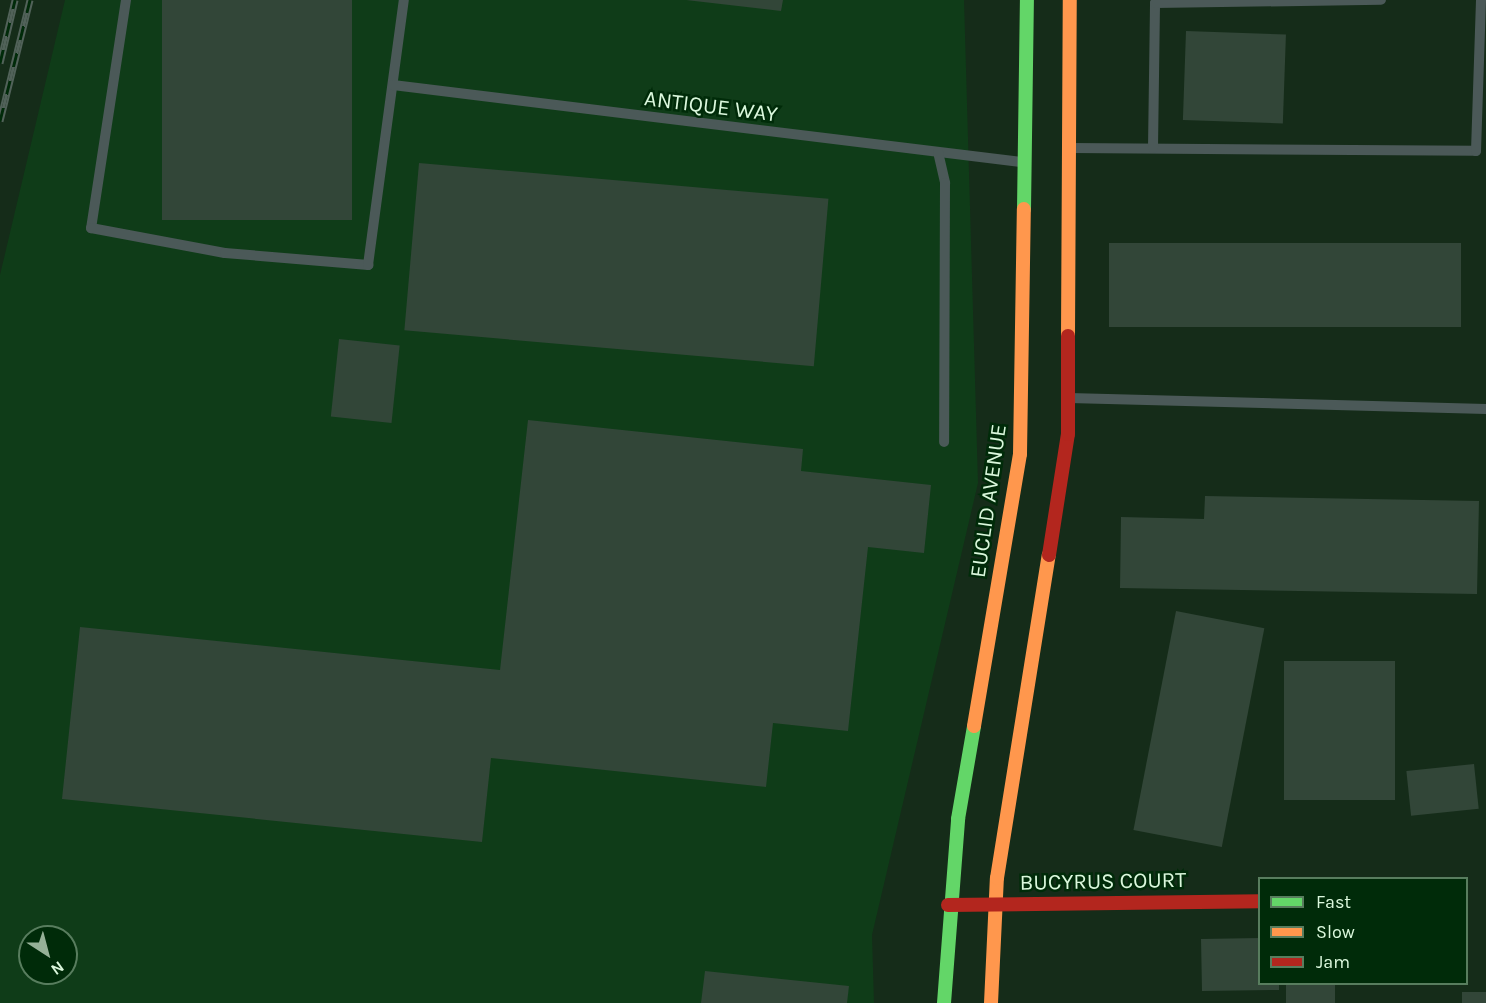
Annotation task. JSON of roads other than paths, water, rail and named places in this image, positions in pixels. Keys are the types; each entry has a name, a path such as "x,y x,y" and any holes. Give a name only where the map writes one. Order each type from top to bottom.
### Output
{"main road":[{"name":"EUCLID AVENUE","path":"944,1003 948,905 1020,454 1027,0"},
{"path":"991,1003 995,904 1060,503 1069,398 1070,0"},
{"name":"BUCYRUS COURT","path":"948,905 1258,901"}],"lane":[{"path":"126,0 91,228 225,253 368,265 404,0"},
{"path":"1153,148 1155,3 1381,0"},
{"path":"1071,148 1476,151 1481,0"},
{"name":"ANTIQUE WAY","path":"393,85 1024,163"},
{"path":"938,152 945,183 944,442"},
{"path":"1069,398 1486,409"}],"railway":[{"path":"0,63 15,0"},
{"path":"0,121 30,0"}]}
